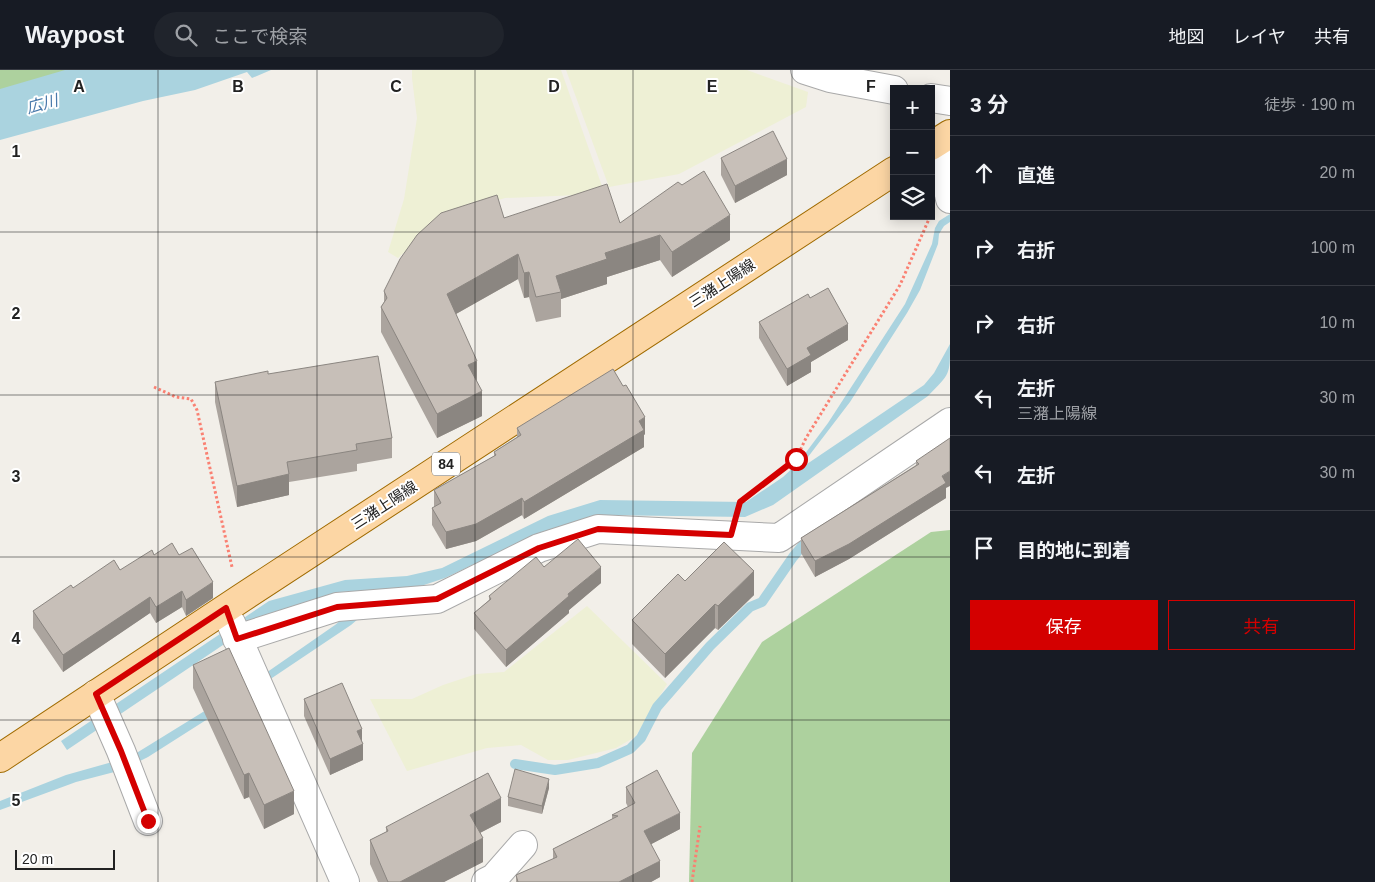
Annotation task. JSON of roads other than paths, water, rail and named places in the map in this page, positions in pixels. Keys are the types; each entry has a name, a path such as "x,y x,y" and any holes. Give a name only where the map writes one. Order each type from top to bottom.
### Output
{"main road":[{"name":"三潴上陽線","path":"0,758 104,710 233,616 890,174"}],"street":[{"path":"805,70 830,78 890,89"},
{"path":"935,99 950,102"},
{"path":"939,141 950,199"},
{"path":"345,882 256,682 233,616 437,599 539,548 598,529 779,538 950,422"},
{"path":"104,710 148,821"},
{"path":"486,882 494,878 523,845"}],"water":[{"name":"広川","path":"65,70 271,70 252,78 247,72 195,90 143,101 0,140 0,89"},
{"path":"950,214 950,222 944,226 939,234 938,244 920,290 907,313 850,402 808,457 807,464 924,385 934,373 950,344 950,362 945,378 928,396 773,505 745,517 601,515 539,533 445,578 415,588 392,590 351,625 148,757 122,770 76,782 0,810 0,801 66,775 130,757 263,675 335,625 378,590 340,592 263,618 67,750 61,741 269,601 345,580 407,576 442,568 548,516 600,500 746,502 783,477 798,463 828,423 905,304 932,244 935,228 939,221"}],"waterway":[{"path":"515,764 555,770 598,763 630,749 641,738 657,707 710,646 750,607 762,602 793,557 809,538"}]}
